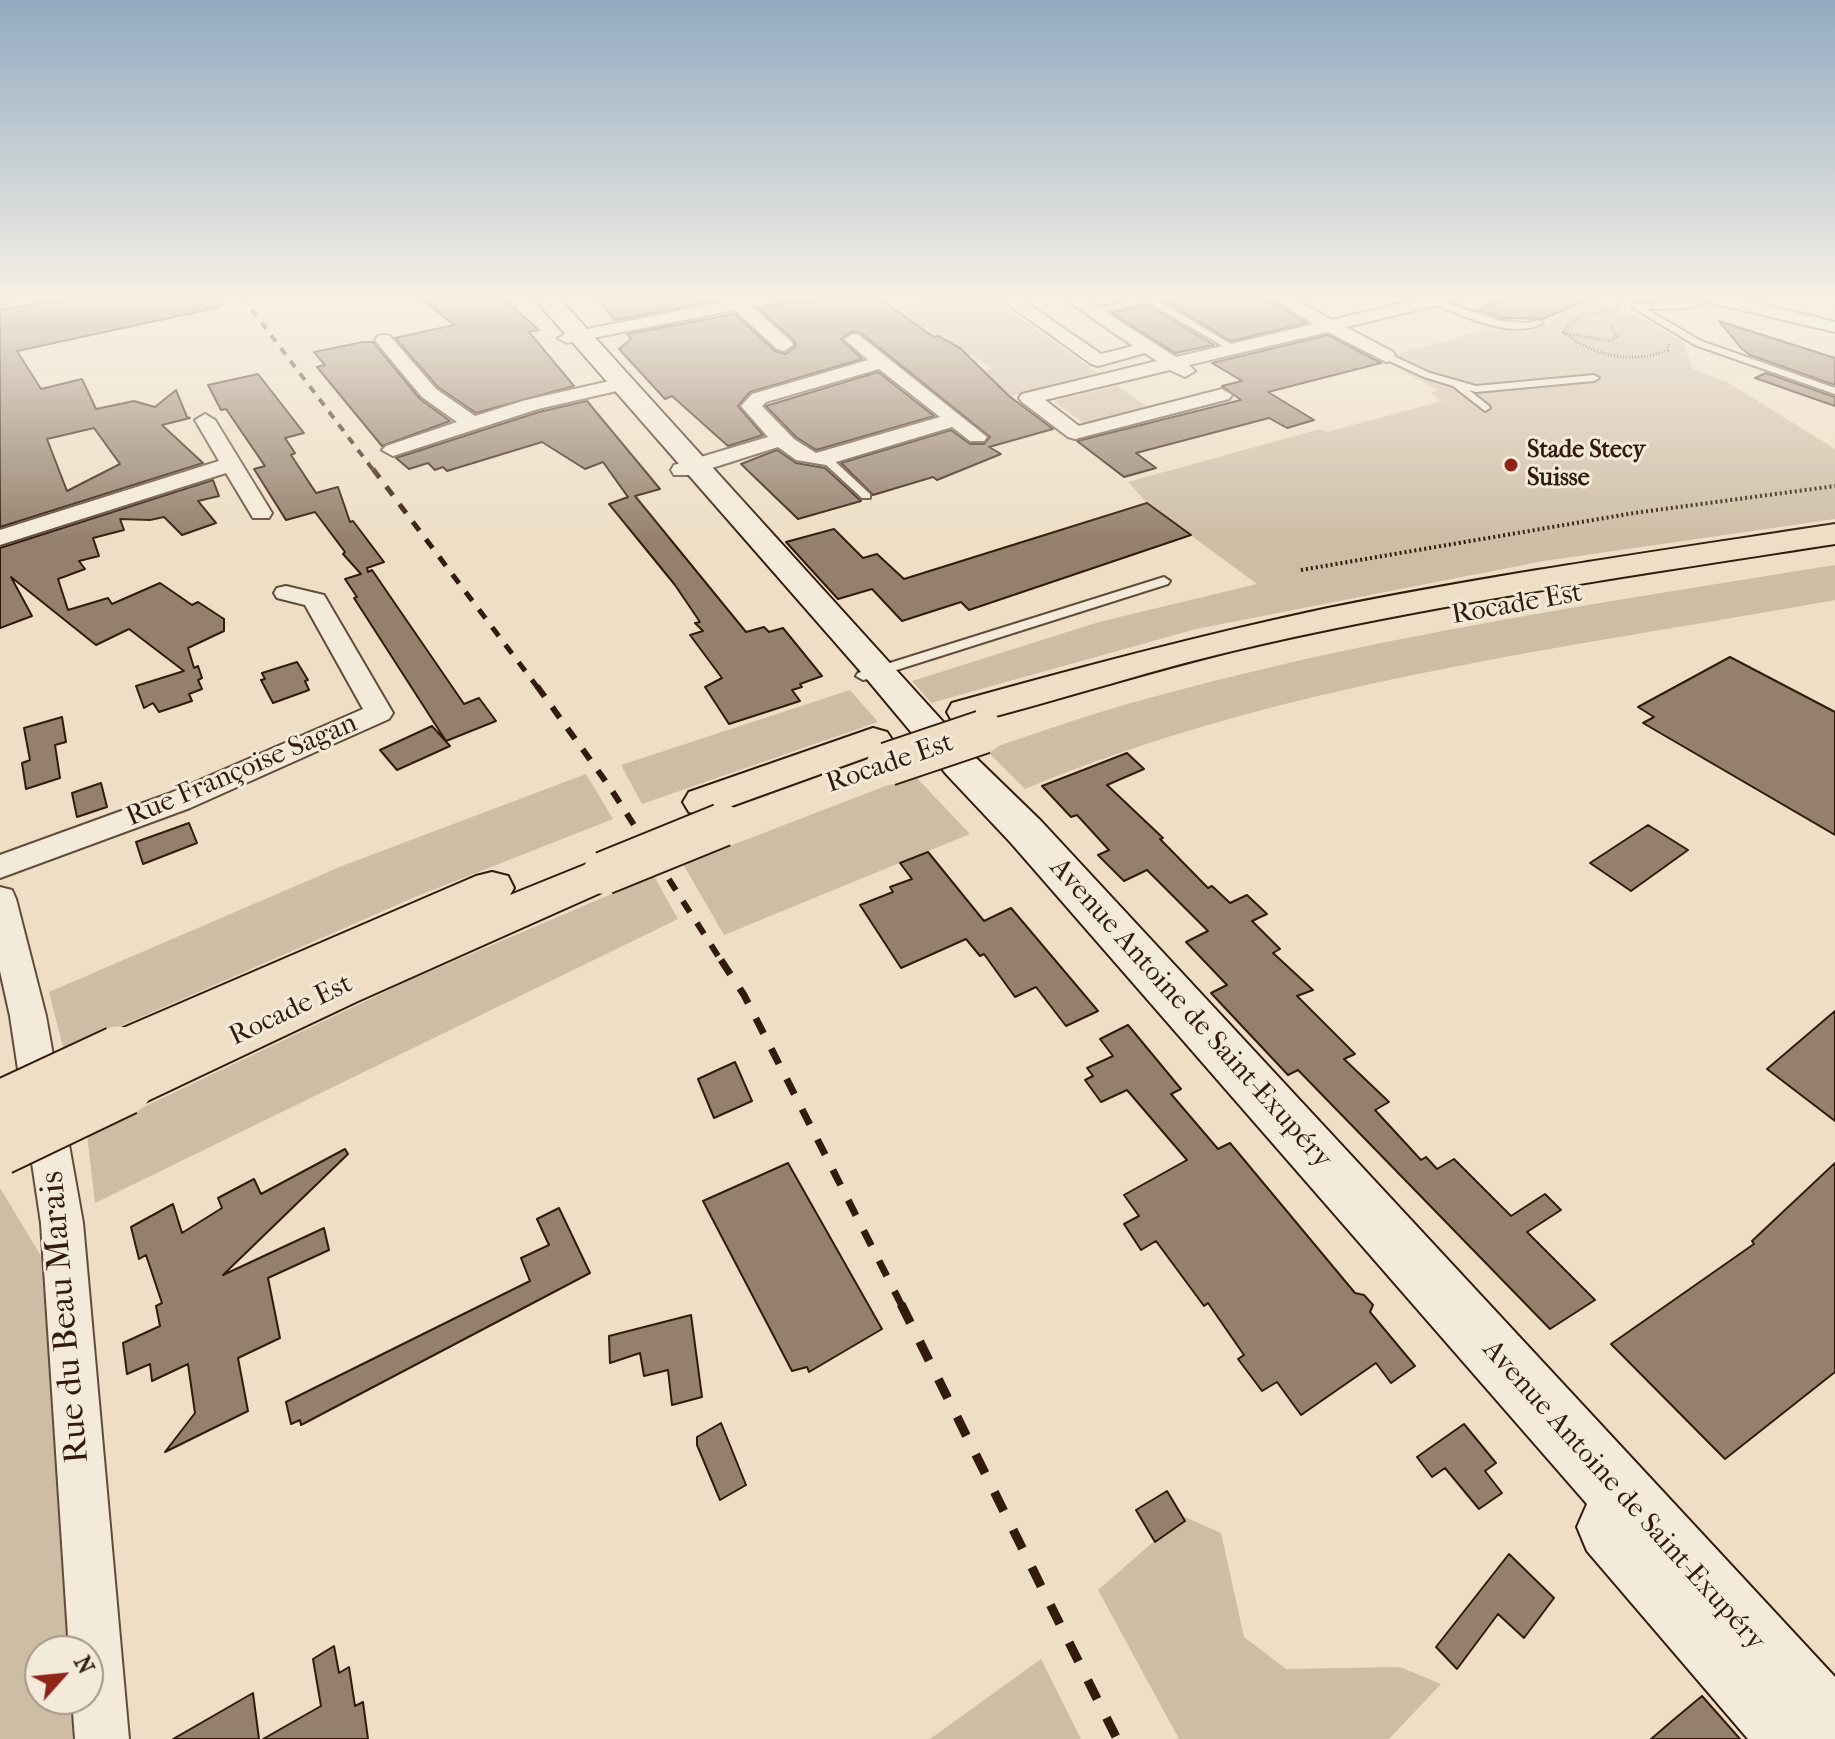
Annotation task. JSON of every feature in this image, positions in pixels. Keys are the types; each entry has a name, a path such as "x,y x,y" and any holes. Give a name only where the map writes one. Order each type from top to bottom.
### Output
{"highway":[{"name":"Rocade Est","path":"0,1108 122,1070 404,960 597,860 713,813 1135,664 1309,623 1507,585 1835,534"},
{"name":"Rocade Est","path":"975,722 1152,684 1314,644 1514,605 1835,553"},
{"name":"Rocade Est","path":"0,1148 122,1070"}],"main road":[{"name":"Avenue Antoine de Saint-Exupéry","path":"609,378 871,673 1797,1739"},
{"name":"Avenue Antoine de Saint-Exupéry","path":"871,673 1038,845 1835,1732"}],"street":[{"path":"416,378 429,393 473,424"},
{"path":"826,378 759,398 751,406 807,459 826,459 956,419"},
{"path":"902,378 977,437"},
{"path":"1114,378 1029,398 1075,433 1228,398 1196,378"},
{"path":"393,450 545,401 616,386"},
{"path":"205,420 261,513"},
{"path":"690,468 784,439"},
{"path":"0,538 231,464"},
{"name":"Rue Françoise Sagan","path":"0,867 179,801 379,713 315,600 286,593"},
{"name":"Rue du Beau Marais","path":"0,899 28,1016 62,1223 102,1739"}],"lane":[{"path":"1436,378 1458,386 1494,388 1592,378"},
{"path":"1798,378 1835,391"},
{"path":"1458,386 1485,408"},
{"path":"826,459 866,496"},
{"path":"871,673 1164,581"}],"path":[{"path":"1301,570 1527,529 1734,497 1835,486"}],"shaded area":[{"path":"990,378 1079,378 1011,396"},
{"name":"Stade Stecy Suisse","path":"1416,378 1717,378 1835,449 1835,519 1544,561 1196,629 931,703 912,681 1099,622 1257,584 1147,503 1128,482 1320,429 1327,432 1442,401 1430,393 1438,390"},
{"path":"1117,386 1151,409 1086,425 1054,401"},
{"path":"1835,565 1835,600 1527,653 1322,695 1221,721 1122,752 1025,789 986,750 1131,703 1305,659 1481,624"},
{"path":"850,690 878,722 642,804 621,765"},
{"path":"586,774 613,819 415,897 64,1051 49,992 342,866"},
{"path":"914,775 970,834 724,935 683,864"},
{"path":"654,876 678,919 95,1203 87,1134 412,979"},
{"path":"0,1188 47,1266 71,1635 24,1635 24,1715 76,1715 78,1739 0,1739"},
{"path":"1183,1516 1221,1533 1244,1637 1286,1669 1400,1667 1441,1684 1389,1739 1179,1739 1098,1590"},
{"path":"1041,1659 1081,1739 930,1739"}],"building":[{"path":"0,378 34,378 41,389 82,379 96,409 134,401 155,407 176,390 190,418 162,425 203,463 0,527","holes":["94,428 120,464 67,491 47,439"]},
{"path":"239,378 261,378 304,433 285,438 295,453 291,455 316,493 338,487 350,522 353,521 384,562 367,568 368,572 372,570 464,704 479,698 496,721 446,741 354,598 357,597 345,579 361,574 343,554 345,552 315,512 286,520 254,469 265,466 226,409 221,410 208,385"},
{"path":"326,378 403,378 420,399 450,421 382,446"},
{"path":"430,378 567,378 574,386 476,413"},
{"path":"646,378 797,378 750,392 738,406 763,435 728,446 672,396 665,399"},
{"path":"858,378 886,378 934,416 816,450 796,437 766,406"},
{"path":"917,378 991,378 1053,429 989,447 1001,454 937,480 933,477 873,495 841,463 951,430 970,444 984,444 990,437"},
{"path":"1237,378 1322,378 1268,392 1314,420 1287,428 1269,418 1136,453 1156,468 1124,477 1077,441 1241,400 1222,386 1242,381"},
{"path":"1755,378 1781,378 1835,397 1835,406"},
{"path":"1816,378 1835,378 1835,385"},
{"path":"587,401 660,489 635,496 746,632 764,627 769,632 783,628 822,676 792,690 800,701 729,724 705,687 722,678 690,635 703,631 695,623 700,622 675,585 609,504 628,497 603,462 585,469 542,442 447,471 443,467 435,470 428,463 409,469 396,458 539,412"},
{"path":"777,450 796,463 825,468 861,501 798,519 741,464"},
{"path":"213,480 219,496 198,501 216,523 182,535 164,517 120,519 124,530 93,538 99,556 79,561 85,569 58,579 68,610 108,598 112,604 160,583 192,605 198,602 224,619 224,631 188,648 194,668 198,666 202,678 198,680 202,689 189,694 192,701 159,712 153,703 144,708 136,686 184,671 129,629 96,645 11,577 32,616 0,628 0,548"},
{"path":"1147,503 1191,535 969,610 961,602 902,621 872,589 838,599 786,542 834,529 863,558 877,554 904,579"},
{"path":"1730,657 1835,712 1835,835 1643,723 1654,717 1638,707"},
{"path":"297,662 308,680 305,681 309,690 273,703 261,680 265,679 262,673"},
{"path":"62,717 66,742 55,745 60,778 26,789 22,763 30,760 24,728"},
{"path":"432,726 450,746 397,770 380,750"},
{"path":"1127,753 1144,769 1107,785 1163,838 1160,839 1208,888 1212,886 1230,903 1247,895 1267,914 1252,921 1280,949 1273,953 1313,990 1297,996 1355,1054 1344,1059 1389,1102 1375,1110 1421,1160 1426,1157 1437,1169 1454,1159 1511,1216 1545,1194 1561,1210 1527,1232 1595,1300 1550,1329 1298,1070 1288,1075 1211,993 1227,985 1186,942 1208,931 1147,870 1124,881 1098,855 1109,850 1077,815 1071,817 1042,786"},
{"path":"101,783 107,807 77,817 72,793"},
{"path":"189,823 197,843 143,864 136,842"},
{"path":"1648,825 1688,850 1631,891 1590,863"},
{"path":"928,852 984,921 1011,908 1098,1011 1066,1026 1036,987 1015,997 984,954 980,956 966,939 901,968 860,905 893,892 890,887 912,879 900,863"},
{"path":"1835,1011 1835,1121 1767,1069"},
{"path":"1128,1025 1181,1089 1171,1094 1218,1149 1230,1143 1355,1293 1364,1295 1373,1305 1370,1312 1415,1366 1391,1383 1376,1363 1301,1415 1277,1382 1262,1391 1238,1359 1244,1355 1208,1303 1204,1306 1156,1241 1141,1250 1124,1224 1139,1216 1124,1195 1187,1160 1127,1090 1101,1102 1085,1080 1093,1076 1087,1068 1113,1056 1100,1039"},
{"path":"735,1062 752,1101 714,1118 698,1079"},
{"path":"345,1149 348,1154 223,1275 324,1228 329,1250 268,1278 280,1338 238,1358 248,1411 165,1452 195,1413 188,1364 152,1381 150,1364 127,1374 123,1343 160,1326 156,1306 162,1303 146,1255 139,1259 131,1227 173,1204 182,1233 222,1208 218,1198 254,1179 261,1194"},
{"path":"788,1163 882,1329 809,1372 807,1367 792,1371 703,1201"},
{"path":"1835,1163 1835,1372 1725,1459 1611,1344 1754,1244 1752,1241"},
{"path":"559,1208 590,1273 301,1425 300,1420 291,1424 286,1402 530,1281 521,1258 549,1245 537,1219"},
{"path":"691,1315 702,1397 672,1405 668,1370 644,1376 640,1353 610,1363 609,1336"},
{"path":"721,1423 746,1485 720,1500 697,1445 697,1437"},
{"path":"1464,1424 1496,1463 1485,1471 1502,1493 1479,1509 1445,1468 1432,1477 1417,1457"},
{"path":"1167,1491 1185,1521 1155,1542 1136,1510"},
{"path":"1509,1554 1554,1598 1524,1638 1498,1614 1457,1669 1436,1647"},
{"path":"334,1646 339,1673 349,1667 355,1706 363,1702 368,1739 263,1739 321,1706 313,1659"},
{"path":"253,1693 259,1739 173,1739"},
{"path":"1702,1696 1740,1739 1651,1739 1672,1721"}],"railway":[{"path":"304,378 374,471"},
{"path":"373,469 538,688"},
{"path":"537,686 609,786 722,962"},
{"path":"721,960 744,995 902,1305"},
{"path":"902,1305 1117,1739"}],"place":[{"name":"Stade Stecy Suisse","path":"1511,465"}]}
